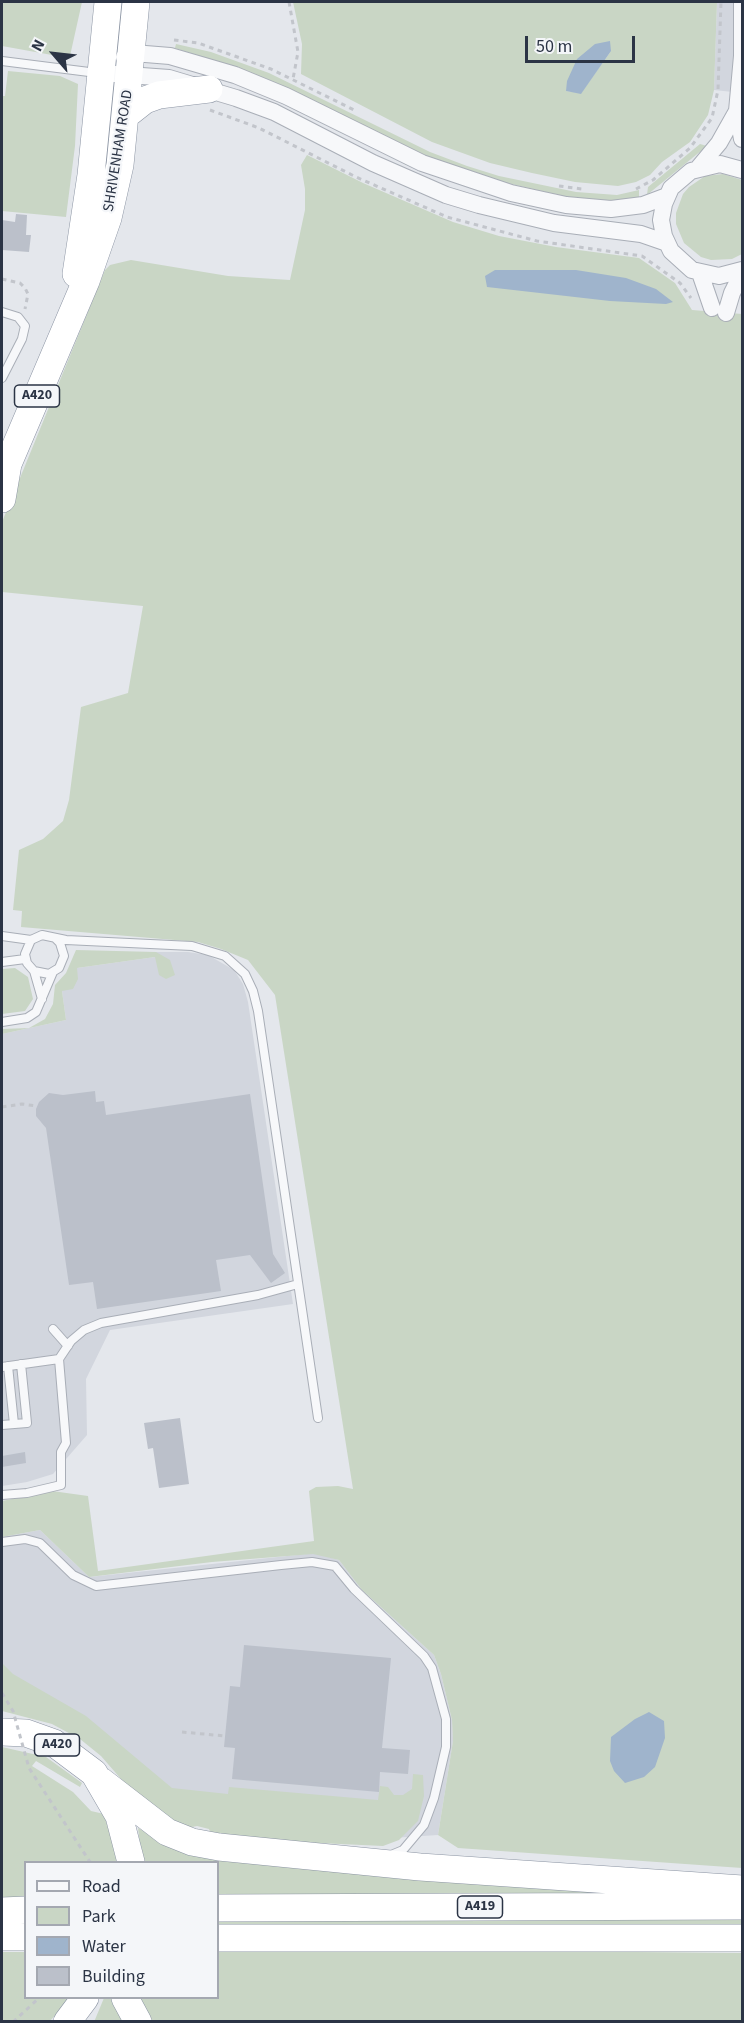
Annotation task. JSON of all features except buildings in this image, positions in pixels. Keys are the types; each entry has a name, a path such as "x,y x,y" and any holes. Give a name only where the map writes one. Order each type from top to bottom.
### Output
{"highway":[{"name":"SHRIVENHAM ROAD","path":"65,328 86,216 108,2"},
{"name":"SHRIVENHAM ROAD","path":"2,499 5,468 86,281 108,218 120,165 132,64 136,2"},
{"path":"126,115 137,105 159,95 208,99"},
{"name":"A420","path":"2,1732 26,1733 54,1743 78,1759 101,1781 123,1826 131,1861"},
{"path":"101,1781 155,1824 192,1842 219,1847 362,1862 742,1889"},
{"name":"A419","path":"219,1908 742,1906"},
{"path":"2,1911 24,1910"},
{"path":"2,1936 24,1937"},
{"name":"A419","path":"219,1938 742,1938"},
{"path":"67,2022 84,1999"},
{"path":"126,1999 138,2022"}],"street":[{"path":"742,2 737,111 742,139"},
{"path":"101,73 109,65 132,64 170,56 235,75 286,96 422,163 511,194 566,205 611,209 643,205 667,196"},
{"path":"132,64 170,78 208,99 274,112 373,163 446,195 512,214 554,223 630,232 667,243"},
{"path":"737,111 719,143 699,167 677,182 667,196 662,220 667,243 684,265 700,273 719,276 742,271"},
{"path":"699,167 720,164 742,170"},
{"path":"700,273 719,310 742,271"}],"lane":[{"path":"2,61 101,73"},
{"path":"2,312 20,319 25,326 2,378"},
{"path":"2,936 31,940 47,935 56,939 192,946 225,956 245,974 253,990 258,1011 318,1418"},
{"path":"34,971 43,974 59,968 64,956 56,939"},
{"path":"31,940 25,959 34,971 42,999"},
{"path":"2,962 25,959"},
{"path":"2,1022 32,1015 42,999 53,972"},
{"path":"2,1495 27,1493 61,1485 61,1452 66,1443 59,1359 84,1330 101,1323 249,1297 298,1284"},
{"path":"52,1329 68,1346"},
{"path":"14,1424 5,1367 59,1359"},
{"path":"2,1425 27,1423 21,1364"},
{"path":"2,1542 25,1539 40,1543 73,1575 96,1586 281,1564 312,1562 334,1566 354,1589 424,1656 432,1668 446,1719 446,1747 434,1798 424,1826 403,1850 362,1862"}],"path":[{"path":"289,2 298,46 293,79"},
{"path":"626,191 653,180 690,148 707,128 718,90 721,2"},
{"path":"172,40 198,43 293,79 364,116"},
{"path":"208,99 259,128 356,177 447,217 537,241 642,256 680,283 694,303"},
{"path":"550,184 590,191"},
{"path":"2,279 20,283 28,294 20,319"},
{"path":"2,1107 22,1104 37,1106"},
{"path":"2,1694 13,1711 29,1768 89,1861"},
{"path":"182,1732 225,1736"},
{"path":"13,2022 38,1999"}],"shaded area":[{"path":"717,2 742,2 742,93 714,90"},
{"path":"156,952 188,952 208,955 234,970 243,984 248,1002 293,1304 110,1330 86,1379 87,1435 53,1474 27,1482 2,1486 2,1034 66,1020 62,991 77,968 155,957"},
{"path":"40,1530 89,1577 316,1553 339,1560 362,1590 434,1655 441,1674 452,1720 453,1741 438,1835 392,1838 163,1794 2,1679 2,1537"}],"green space":[{"path":"2,2 82,2 70,56 63,57 2,46"},
{"path":"293,2 717,2 714,90 708,115 690,142 662,162 650,175 636,182 618,186 575,182 532,173 490,163 432,142 301,74 302,44","holes":["611,51 581,93 566,91"]},
{"path":"176,44 211,52 269,73 430,152 467,166 499,176 576,192 617,195 639,190 639,198 623,202 572,198 477,176 398,145 265,78 175,48"},
{"path":"8,71 60,76 78,84 75,146 66,217 2,211 2,96 5,96"},
{"path":"700,144 707,146 647,195 648,187"},
{"path":"307,155 363,183 453,222 499,236 556,247 639,258 675,283 692,310 742,314 742,1868 458,1848 438,1835 453,1741 452,1720 441,1674 434,1655 362,1590 339,1560 313,1554 212,1562 89,1577 40,1530 2,1537 2,1501 52,1491 88,1496 98,1571 314,1541 309,1491 316,1487 338,1486 353,1489 275,995 248,960 221,949 198,942 21,927 22,911 13,910 19,850 43,839 63,821 69,800 81,707 128,693 143,606 2,592 2,522 105,270 110,265 131,260 228,276 290,280 305,210 305,189 301,165"},
{"path":"723,174 742,180 742,254 732,259 711,260 701,257 684,243 676,224 676,213 683,194 689,187 705,176"},
{"path":"76,950 156,952 170,960 175,975 166,979 159,975 155,957 77,968 78,979 73,989 62,991 66,1020 2,1034 2,1029 29,1028 45,1019 53,1004 55,985 66,973"},
{"path":"15,968 28,977 33,999 25,1011 2,1014 2,969"},
{"path":"2,1663 13,1674 86,1716 172,1788 228,1794 229,1787 378,1800 380,1786 388,1787 394,1795 403,1795 412,1789 413,1774 423,1775 424,1796 418,1821 399,1840 383,1846 212,1838 209,1829 197,1826 182,1829 128,1787 101,1756 80,1739 52,1724 2,1711"},
{"path":"2,1747 46,1757 82,1783 80,1787 36,1761 32,1766 73,1792 91,1811 104,1814 118,1861 24,1861 24,1900 2,1900"},
{"path":"138,1828 155,1837 672,1897 219,1896 219,1861 142,1861"},
{"path":"742,1916 742,1929 219,1929 219,1920"},
{"path":"219,1948 742,1953 742,2021 153,2022 138,1999 219,1999"},
{"path":"2,1952 24,1952 24,1999 70,1999 50,2021 2,2022"},
{"path":"104,1999 112,1999 123,2022 94,2022"}],"water":[{"path":"610,41 611,51 581,94 566,91 567,81 577,59 595,44"},
{"path":"495,270 576,270 626,278 656,289 673,302 666,304 610,301 487,287 485,276"},
{"path":"649,1712 664,1721 665,1738 655,1767 644,1777 625,1783 614,1771 610,1761 611,1737 635,1719"}]}
